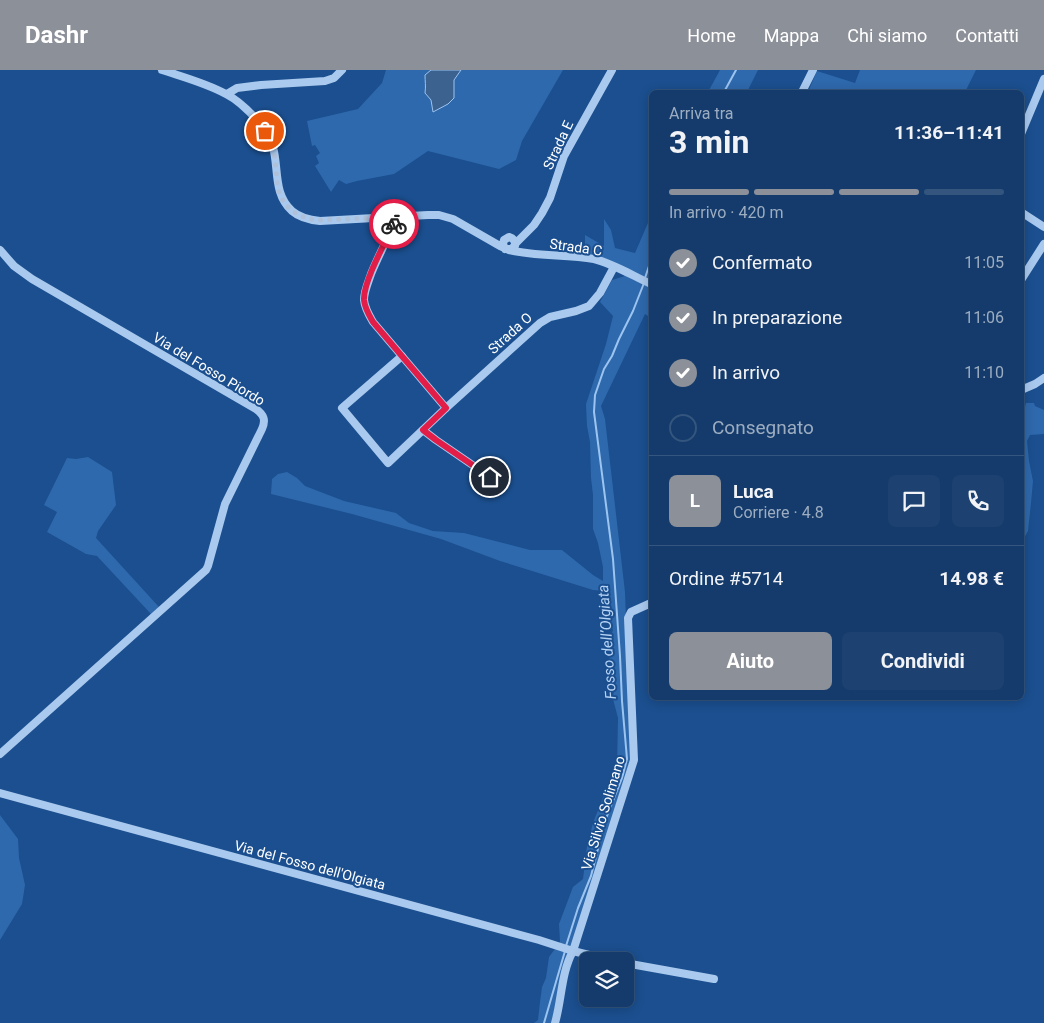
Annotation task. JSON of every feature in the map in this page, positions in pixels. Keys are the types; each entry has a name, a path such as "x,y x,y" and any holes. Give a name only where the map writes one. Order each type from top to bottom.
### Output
{"street":[{"name":"Strada C","path":"162,70 227,94 255,117 268,135 274,154 280,194 286,204 296,214 306,219 428,215 448,217 485,237 523,253 588,258 600,261 647,282"},
{"path":"227,94 237,88 321,82 334,78 342,70"},
{"name":"Strada E","path":"511,247 536,222 546,205 564,156 612,70"},
{"path":"803,90 813,70"},
{"path":"1024,127 1044,79"},
{"path":"1024,214 1044,227"},
{"path":"398,217 370,277 364,301 366,309 373,322 446,408"},
{"path":"485,237 521,235 528,230"},
{"path":"508,237 513,239 511,247 503,246 503,242 508,237"},
{"path":"1024,275 1044,244"},
{"name":"Via del Fosso Piordo","path":"0,250 14,266 32,279 256,409 262,414 264,420 262,429 225,504 206,570 0,754"},
{"name":"Strada O","path":"402,356 342,408 388,463 542,321 589,306 600,293 614,267"},
{"path":"1024,389 1044,378"},
{"path":"423,430 490,477"},
{"name":"Via Silvio Solimano","path":"568,950 634,760 628,618 631,612 649,604"},
{"name":"Via del Fosso dell'Olgiata","path":"0,793 521,935 579,953"},
{"path":"555,1023 568,950"},
{"path":"634,965 714,980"}],"shaded area":[{"path":"386,70 563,70 522,141 516,160 499,169 428,151 394,174 346,184 339,180 331,192 315,166 319,163 316,156 320,153 315,145 312,146 307,121 358,109 382,83"},
{"path":"431,70 461,70 454,80 454,98 448,104 433,112 431,100 425,93 425,75"},
{"path":"720,70 758,70 748,90 709,90"},
{"path":"860,70 976,70 966,90 809,90 817,71 855,83"},
{"path":"604,219 611,230 615,248 635,253 649,221 649,317 645,314 601,406 605,419 625,592 631,759 553,1023 534,1023 538,1020 542,987 546,978 549,957 560,942 559,924 573,887 583,879 587,846 593,823 617,767 618,718 613,699 615,675 606,649 613,630 601,611 607,598 606,591 593,590 500,561 441,539 271,494 272,479 278,474 287,472 305,486 344,501 396,513 409,523 433,531 464,533 530,550 562,550 603,581 603,567 593,529 593,495 586,404 606,344 613,316 600,302 612,280 625,276 585,251 585,235 604,246"},
{"path":"1026,403 1034,403 1035,406 1044,410 1044,434 1030,435 1027,441 1033,481 1028,531 1024,538 1024,410"},
{"path":"88,457 112,472 116,505 98,531 96,538 159,607 151,614 97,556 86,554 47,532 57,512 44,505 67,458"},
{"path":"0,815 18,839 19,858 25,885 22,904 0,940"}],"waterway":[{"name":"Fosso dell’Olgiata","path":"725,90 736,70"},
{"name":"Fosso dell’Olgiata","path":"645,278 649,266"},
{"name":"Fosso dell’Olgiata","path":"566,946 591,876 605,821 622,778 627,759 613,559 594,412 595,395 604,369 633,311 644,283"},
{"name":"Fosso dell’Olgiata","path":"544,1023 565,951"}],"way so far":[{"path":"265,131 273,148 280,194 282,199 296,214 312,220 398,217 394,224"}],"route":[{"path":"394,224 366,289 364,298 366,309 373,322 446,408 423,430 490,477"}]}
